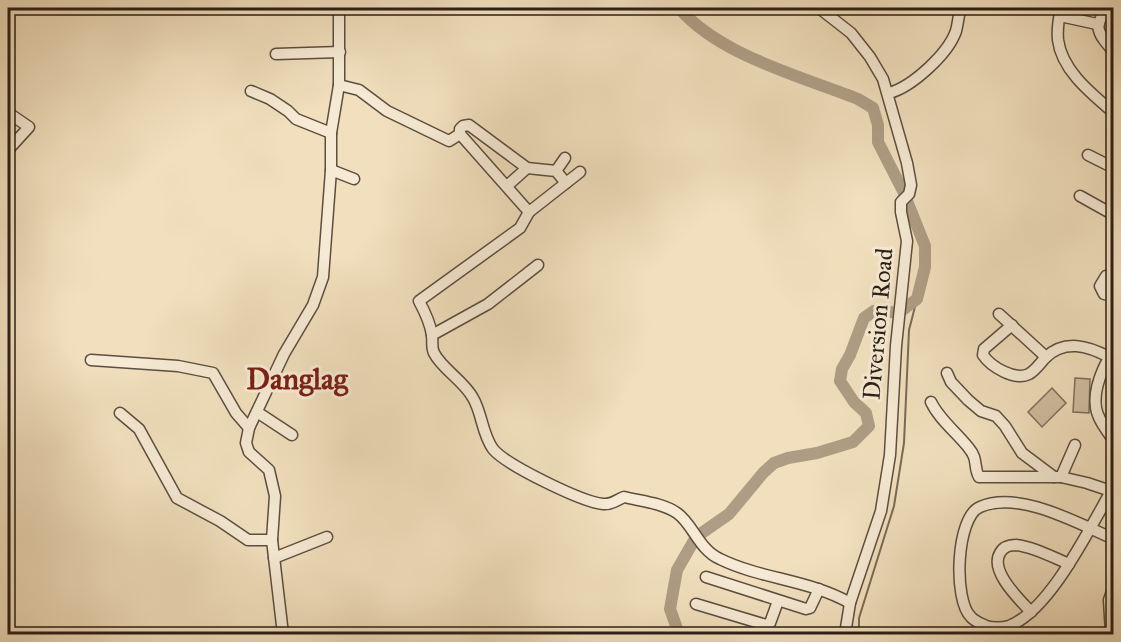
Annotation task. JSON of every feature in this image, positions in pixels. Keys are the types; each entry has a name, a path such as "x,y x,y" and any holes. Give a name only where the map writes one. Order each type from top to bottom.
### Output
{"street":[{"path":"283,634 272,540 275,496 269,470 249,452 246,443 253,420 284,354 319,292 323,277 331,170 331,134 339,85 339,8"},
{"name":"Diversion Road","path":"819,8 851,33 870,57 883,79 889,93 907,163 910,185 901,212 907,241 896,346 890,455 882,511 850,603 845,634"},
{"path":"889,93 906,86 943,53 956,32 960,8"},
{"path":"1110,8 1098,24 1100,35 1113,52"},
{"path":"1098,24 1060,12 1058,39 1062,55 1070,68 1113,113"},
{"path":"276,54 340,52"},
{"path":"339,85 359,90 387,111 449,141 460,134"},
{"path":"251,91 270,99 296,119 331,134"},
{"path":"8,116 10,114 29,128 8,150"},
{"path":"529,212 460,134 463,126 469,125 527,168 556,171 566,183"},
{"path":"1088,154 1113,168"},
{"path":"556,171 565,158"},
{"path":"507,186 527,168"},
{"path":"331,170 354,179"},
{"path":"580,172 529,212 520,228 419,301 428,316 434,352 474,399 492,448 501,456 551,484 597,503 612,504 624,497 668,509 680,516 712,555 819,589 850,603"},
{"path":"1080,196 1113,215"},
{"path":"432,335 488,304 538,265"},
{"path":"1113,275 1106,276 1100,285 1104,294 1113,296"},
{"path":"999,314 1046,357"},
{"path":"1012,325 984,348 983,355 988,362 1017,376 1028,375 1054,349 1067,345 1111,354 1097,388 1096,408 1103,426 1113,441"},
{"path":"91,360 178,366 213,373 236,413 292,435"},
{"path":"947,373 951,382 968,400 981,411 996,416 1022,453 1058,477"},
{"path":"931,402 935,410 968,446 976,459 979,477 1058,477 1113,490 1089,528 1068,564 1051,590 1031,612 1016,622 999,628 983,625 970,617 965,608 961,590 961,543 968,520 977,508 992,503 1011,501 1038,508 1089,528 1113,539"},
{"path":"120,413 140,429 177,498 220,521 248,540 272,540"},
{"path":"1058,477 1075,445"},
{"path":"274,558 327,537"},
{"path":"1031,612 1003,579 998,558 1001,551 1008,546 1015,545 1039,551 1068,564"},
{"path":"706,577 778,601 810,608 819,589"},
{"path":"1111,634 1109,600 1113,586"},
{"path":"696,604 766,625 771,623 778,601"}],"shaded area":[{"path":"1075,378 1090,379 1089,413 1073,412"},
{"path":"1052,388 1066,403 1042,427 1028,412"}],"waterway":[{"path":"679,8 716,39 738,51 858,99 873,108 878,125 878,142 903,191 925,246 925,267 917,299 900,312"},
{"path":"859,634 859,618 894,506 904,443 909,330 917,299"},
{"path":"679,634 670,609 677,570 696,537 729,514 774,463 853,442 869,426 866,413 854,402 840,381 842,369 850,355 864,318 874,311 895,313"}],"district":[{"name":"Danglag","path":"297,379"}]}
